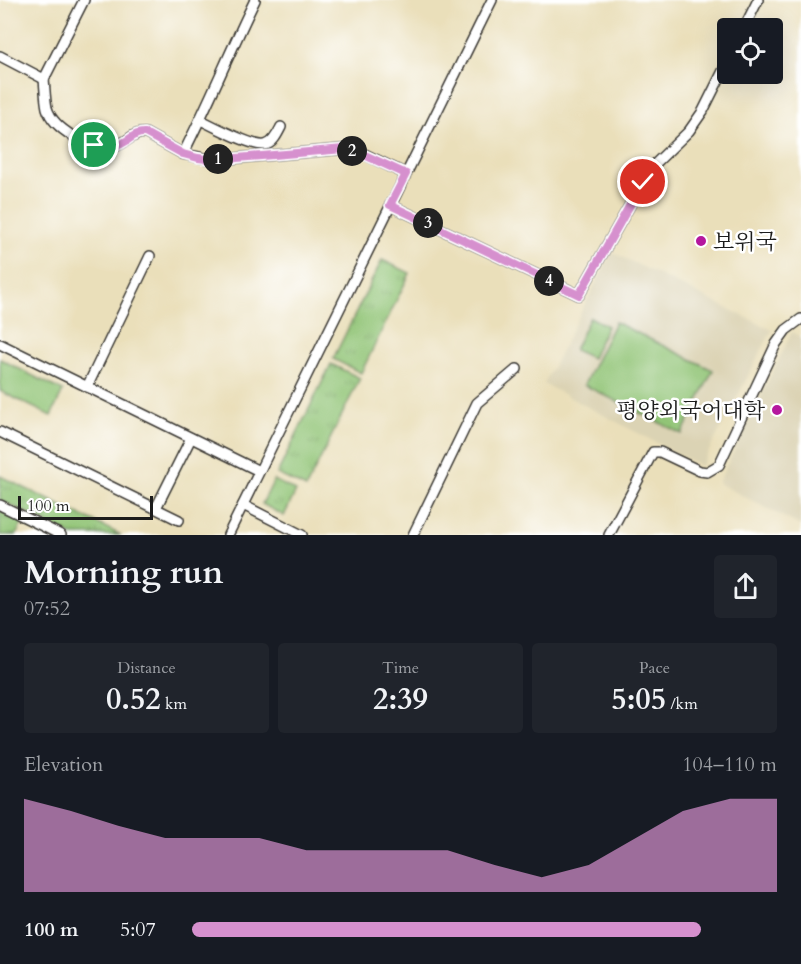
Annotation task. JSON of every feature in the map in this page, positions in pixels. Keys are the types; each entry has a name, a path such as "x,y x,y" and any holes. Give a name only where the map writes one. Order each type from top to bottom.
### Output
{"street":[{"path":"84,0 44,80 47,108 55,123 66,132 94,145 111,147 122,144 134,135 145,133 183,154 214,160 344,149 358,152 406,174"},
{"path":"183,154 201,120 255,0"},
{"path":"228,535 492,0"},
{"path":"749,18 758,0"},
{"path":"0,56 44,80"},
{"path":"390,205 579,295 643,182 656,163 689,131 703,111 717,83"},
{"path":"201,120 255,143 266,145 272,141 281,127"},
{"path":"87,387 150,256"},
{"path":"609,535 653,452 660,452 700,471 707,472 718,465 776,344 784,332 801,319"},
{"path":"0,344 259,471"},
{"path":"413,535 477,404 517,369"},
{"path":"0,432 179,520"},
{"path":"156,508 191,438"},
{"path":"0,505 62,535"},
{"path":"243,505 302,535"}],"shaded area":[{"path":"612,252 772,330 701,466 544,384"},
{"name":"평양외국어대학","path":"792,332 801,337 801,526 718,483"}],"green space":[{"path":"382,260 410,273 361,373 333,359"},
{"path":"590,317 607,326 592,358 574,350"},
{"path":"615,322 713,370 682,434 584,385"},
{"path":"0,359 63,391 51,416 0,391"},
{"path":"331,364 360,378 306,488 277,474"},
{"path":"0,476 121,535 71,535 0,500"},
{"path":"274,480 296,491 284,516 262,504"},
{"path":"0,510 50,535 43,535 22,524 16,535 0,535"}],"place":[{"name":"보위국","path":"701,241"},
{"name":"평양외국어대학","path":"777,410"}],"route":[{"path":"94,145 111,147 122,144 134,135 145,133 183,154 214,160 332,149 358,152 406,174 390,205 579,295 643,182"}]}
